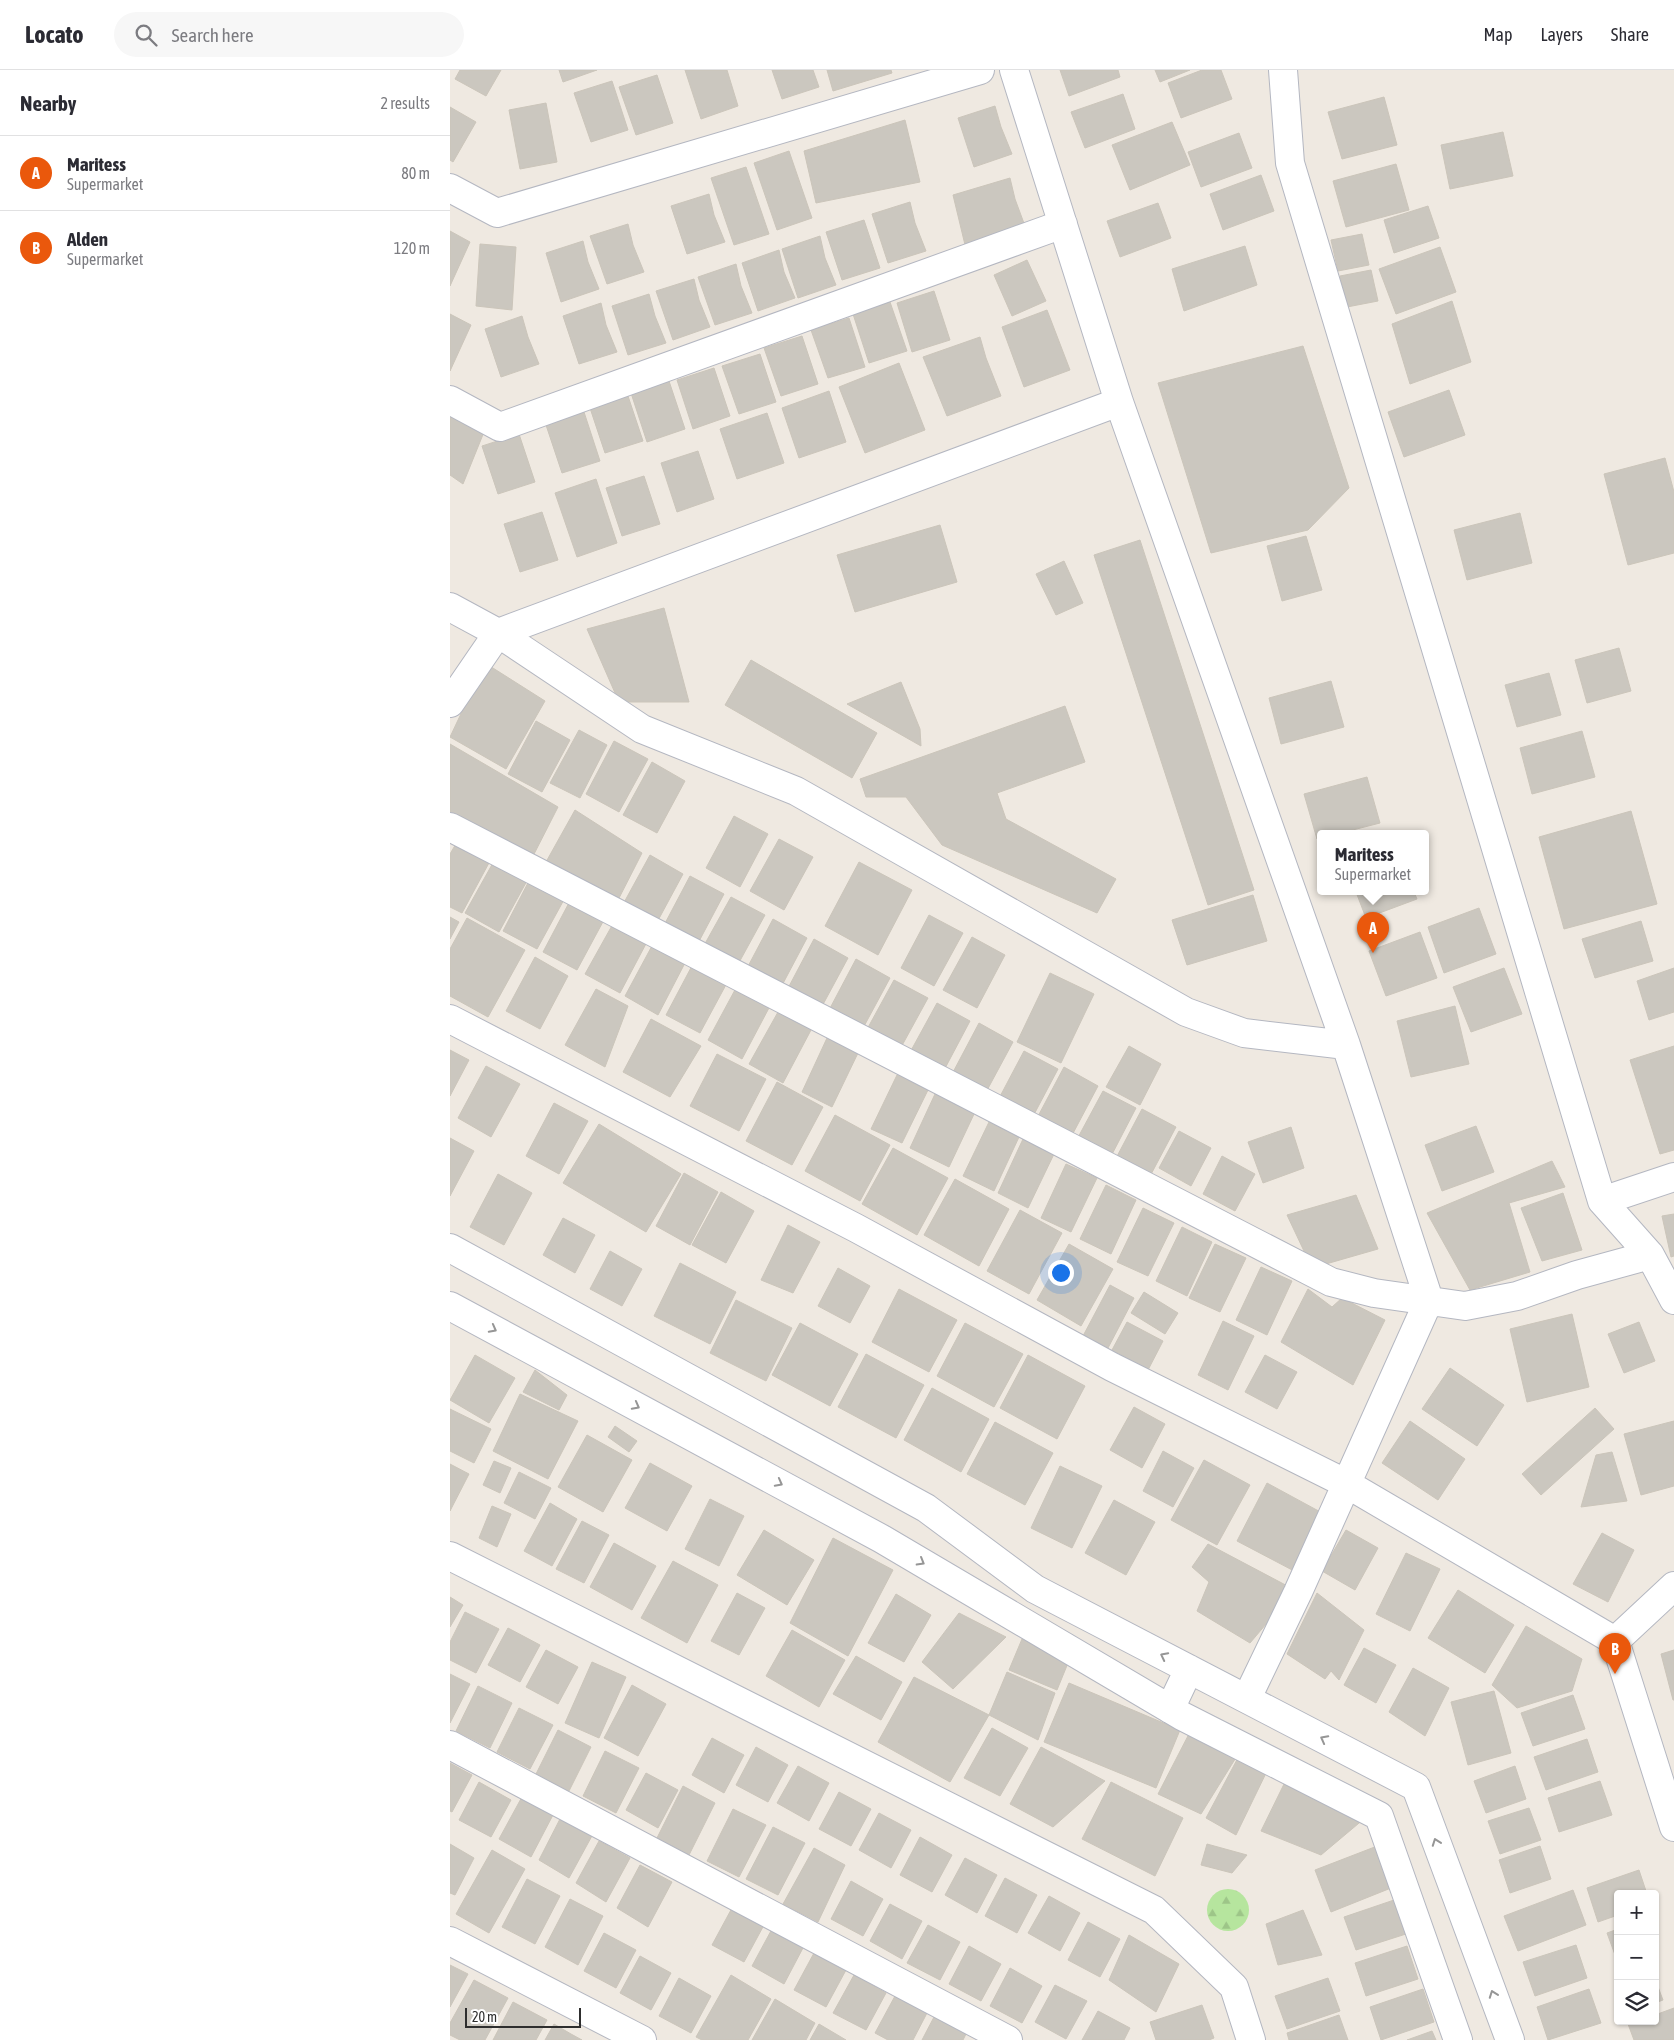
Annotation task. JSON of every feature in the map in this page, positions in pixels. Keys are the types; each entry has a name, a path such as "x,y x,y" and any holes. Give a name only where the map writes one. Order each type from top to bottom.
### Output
{"street":[{"path":"450,188 498,213 980,70"},
{"path":"1014,70 1118,402 1346,1045 1429,1300 1347,1484 1247,1698"},
{"path":"1283,70 1290,163 1602,1201 1650,1255 1674,1300"},
{"path":"450,400 500,427 1063,224"},
{"path":"450,703 498,633 1118,402"},
{"path":"450,607 498,633 642,729 796,791 1186,1012 1244,1033 1346,1045"},
{"path":"450,826 1331,1282 1374,1293 1465,1306 1508,1298 1577,1275 1650,1255"},
{"path":"450,1019 856,1228 1112,1367 1347,1484 1615,1641 1674,1827"},
{"path":"1602,1201 1674,1177"},
{"path":"450,1248 926,1508 1036,1588 1416,1787 1510,2040"},
{"path":"450,1306 882,1539 1170,1709 1379,1816 1458,2040"},
{"path":"450,1556 1154,1910 1234,1986 1251,2040"},
{"path":"1615,1641 1674,1586"},
{"path":"1170,1709 1189,1668"},
{"path":"450,1745 1008,2040"},
{"path":"450,1940 642,2040"}],"green space":[{"path":"1232,1889 1240,1892 1246,1898 1249,1910 1246,1922 1240,1928 1224,1931 1216,1928 1210,1922 1207,1906 1210,1898 1216,1892"}],"building":[{"path":"460,70 501,70 486,96 455,79"},
{"path":"559,70 597,70 563,82"},
{"path":"685,70 727,70 738,106 701,119"},
{"path":"772,70 813,70 819,87 782,99"},
{"path":"827,70 891,70 892,73 833,91"},
{"path":"1060,70 1118,70 1120,77 1069,96"},
{"path":"1155,70 1190,70 1160,82"},
{"path":"1202,70 1221,70 1232,99 1181,118 1168,83"},
{"path":"657,75 673,123 636,135 619,87"},
{"path":"612,81 628,130 591,142 574,93"},
{"path":"1123,94 1135,129 1085,148 1071,112"},
{"path":"1384,97 1397,145 1342,159 1328,112"},
{"path":"546,103 557,162 520,169 509,110"},
{"path":"995,106 1012,154 974,167 958,118"},
{"path":"450,107 476,122 453,162 450,160"},
{"path":"905,120 920,182 816,203 804,151"},
{"path":"1172,122 1190,165 1130,190 1112,145"},
{"path":"1503,132 1513,176 1450,189 1441,145"},
{"path":"1239,133 1252,168 1201,187 1188,152"},
{"path":"789,151 812,218 777,230 754,163"},
{"path":"1396,164 1409,210 1346,227 1333,181"},
{"path":"746,167 769,234 734,245 711,178"},
{"path":"1261,175 1274,211 1223,230 1210,194"},
{"path":"1010,178 1025,226 966,249 953,195"},
{"path":"709,194 714,215 725,242 687,254 671,206"},
{"path":"910,202 915,223 926,251 888,263 872,214"},
{"path":"1158,203 1171,238 1120,257 1107,221"},
{"path":"1428,206 1439,238 1394,253 1384,220"},
{"path":"864,220 880,268 842,280 826,232"},
{"path":"628,224 633,245 644,272 607,284 590,236"},
{"path":"450,231 470,242 450,286"},
{"path":"1362,234 1369,265 1338,271 1331,240"},
{"path":"820,236 825,258 836,285 798,298 782,249"},
{"path":"583,241 588,262 599,289 561,302 546,253"},
{"path":"480,244 516,247 512,310 476,306"},
{"path":"1245,246 1257,285 1184,311 1172,269"},
{"path":"1440,247 1456,292 1396,314 1379,269"},
{"path":"779,250 784,272 795,298 758,311 742,263"},
{"path":"1027,260 1046,301 1012,316 994,275"},
{"path":"736,264 741,286 752,313 715,325 698,277"},
{"path":"1371,270 1378,301 1347,307 1340,276"},
{"path":"694,279 699,300 710,327 673,340 656,291"},
{"path":"934,291 950,340 912,352 897,303"},
{"path":"649,294 655,316 666,343 628,355 612,306"},
{"path":"1452,301 1471,362 1410,384 1392,324"},
{"path":"890,302 907,351 869,363 853,314"},
{"path":"601,303 606,325 617,352 579,364 563,316"},
{"path":"1047,310 1070,370 1024,387 1002,327"},
{"path":"450,314 471,325 450,371"},
{"path":"522,316 539,364 501,377 485,329"},
{"path":"849,318 865,367 828,378 811,330"},
{"path":"802,336 818,384 781,396 764,348"},
{"path":"980,337 1001,396 947,416 923,357"},
{"path":"1303,346 1349,488 1308,530 1211,553 1158,383"},
{"path":"760,354 776,402 739,414 722,366"},
{"path":"899,363 925,430 865,453 839,387"},
{"path":"714,368 730,416 693,429 677,380"},
{"path":"669,381 685,429 647,442 631,393"},
{"path":"1449,390 1465,435 1404,457 1388,412"},
{"path":"829,391 846,442 799,458 782,408"},
{"path":"627,393 643,441 605,453 589,405"},
{"path":"584,412 600,461 562,473 546,425"},
{"path":"767,413 784,463 737,479 720,429"},
{"path":"450,415 486,427 463,484 450,475"},
{"path":"519,434 535,482 498,494 482,446"},
{"path":"698,451 714,499 677,512 661,463"},
{"path":"1665,458 1674,492 1674,553 1628,565 1604,474"},
{"path":"644,476 660,524 622,536 606,488"},
{"path":"596,479 617,543 577,557 555,493"},
{"path":"542,512 558,560 520,572 504,524"},
{"path":"1520,513 1532,563 1467,580 1454,530"},
{"path":"940,525 957,582 855,612 837,555"},
{"path":"1306,536 1322,590 1282,601 1267,546"},
{"path":"1140,540 1254,890 1208,905 1094,555"},
{"path":"1064,561 1083,603 1056,615 1036,574"},
{"path":"664,608 689,702 619,702 587,629"},
{"path":"1619,648 1631,691 1587,703 1575,660"},
{"path":"751,660 877,733 852,778 725,705"},
{"path":"485,663 545,701 506,769 450,737"},
{"path":"1549,673 1561,715 1517,727 1505,685"},
{"path":"1331,681 1344,727 1281,744 1269,698"},
{"path":"901,682 920,729 921,746 847,704"},
{"path":"1065,706 1085,762 997,793 1006,819 1116,879 1097,913 942,845 906,797 866,797 860,779"},
{"path":"536,721 570,740 542,792 508,774"},
{"path":"579,730 607,745 580,798 550,783"},
{"path":"1582,731 1595,777 1532,794 1520,748"},
{"path":"614,741 648,759 619,812 586,794"},
{"path":"450,744 558,807 531,860 450,813"},
{"path":"652,762 685,781 657,833 623,815"},
{"path":"1367,777 1380,823 1353,830 1317,830 1317,839 1304,794"},
{"path":"575,810 642,853 616,904 546,862"},
{"path":"1631,811 1657,904 1564,929 1539,837"},
{"path":"734,816 768,834 740,887 706,868"},
{"path":"779,839 813,857 784,910 750,891"},
{"path":"457,842 490,861 462,913 450,907 450,854"},
{"path":"650,855 683,874 655,926 621,908"},
{"path":"494,861 528,879 499,932 465,913"},
{"path":"859,862 912,890 878,955 825,926"},
{"path":"690,876 724,894 696,947 662,929"},
{"path":"531,877 566,896 537,949 503,931"},
{"path":"1253,895 1267,941 1187,965 1172,920"},
{"path":"1357,895 1415,895 1417,899 1366,918"},
{"path":"731,897 765,915 736,968 702,949"},
{"path":"571,899 605,918 577,970 543,952"},
{"path":"1479,908 1496,954 1444,973 1428,927"},
{"path":"929,915 963,933 934,986 901,968"},
{"path":"450,917 459,922 450,939"},
{"path":"467,918 525,950 488,1017 450,996 450,949"},
{"path":"773,919 807,938 779,991 745,972"},
{"path":"1641,921 1653,961 1595,978 1582,939"},
{"path":"614,922 648,940 620,993 585,974"},
{"path":"1420,932 1437,978 1386,996 1369,951"},
{"path":"972,937 1005,955 977,1008 943,990"},
{"path":"814,939 848,958 820,1010 786,992"},
{"path":"653,944 686,961 658,1015 625,996"},
{"path":"535,957 568,976 540,1029 506,1011"},
{"path":"856,959 890,978 862,1030 828,1012"},
{"path":"694,962 728,981 700,1033 666,1015"},
{"path":"1504,968 1522,1014 1471,1032 1453,987"},
{"path":"1674,968 1674,1012 1649,1020 1637,981"},
{"path":"1050,973 1094,994 1061,1063 1017,1042"},
{"path":"894,980 928,998 899,1051 865,1033"},
{"path":"736,988 770,1006 742,1059 708,1040"},
{"path":"596,989 628,1006 605,1067 565,1045"},
{"path":"937,1003 970,1021 942,1074 908,1056"},
{"path":"1455,1006 1469,1064 1411,1077 1397,1021"},
{"path":"778,1012 811,1030 783,1083 749,1064"},
{"path":"651,1019 701,1046 670,1097 623,1072"},
{"path":"979,1023 1013,1042 985,1094 951,1076"},
{"path":"827,1038 858,1053 832,1107 802,1092"},
{"path":"1129,1046 1161,1064 1140,1105 1106,1087"},
{"path":"1674,1046 1674,1150 1660,1154 1630,1060"},
{"path":"450,1050 469,1060 450,1096"},
{"path":"1024,1051 1058,1069 1030,1122 996,1104"},
{"path":"717,1054 766,1079 739,1131 690,1106"},
{"path":"486,1066 520,1084 491,1137 458,1118"},
{"path":"1064,1067 1098,1086 1070,1139 1036,1120"},
{"path":"897,1075 928,1090 902,1143 871,1129"},
{"path":"777,1082 823,1107 792,1165 746,1141"},
{"path":"1103,1091 1136,1108 1108,1162 1075,1143"},
{"path":"935,1094 975,1112 949,1167 910,1148"},
{"path":"554,1103 588,1121 559,1174 526,1156"},
{"path":"1142,1109 1176,1127 1148,1180 1114,1162"},
{"path":"835,1115 890,1145 860,1201 805,1171"},
{"path":"989,1122 1019,1137 994,1191 963,1176"},
{"path":"599,1124 681,1174 646,1232 563,1183"},
{"path":"1476,1126 1494,1172 1442,1191 1425,1145"},
{"path":"1291,1127 1304,1168 1263,1183 1248,1142"},
{"path":"1179,1131 1211,1148 1191,1186 1159,1168"},
{"path":"450,1138 474,1151 450,1196"},
{"path":"1023,1139 1054,1154 1028,1208 998,1193"},
{"path":"893,1148 948,1178 917,1235 862,1204"},
{"path":"1222,1156 1255,1174 1235,1211 1203,1194"},
{"path":"1552,1161 1565,1187 1509,1203 1530,1272 1470,1290 1427,1213"},
{"path":"1066,1164 1097,1178 1071,1232 1041,1218"},
{"path":"684,1173 718,1192 690,1245 656,1226"},
{"path":"498,1174 532,1193 504,1245 470,1227"},
{"path":"955,1179 1009,1209 979,1266 924,1235"},
{"path":"1106,1185 1136,1200 1111,1254 1080,1239"},
{"path":"721,1192 754,1211 726,1263 692,1245"},
{"path":"1563,1193 1582,1250 1542,1261 1521,1208"},
{"path":"1356,1195 1378,1249 1312,1268 1287,1215"},
{"path":"1143,1208 1174,1223 1148,1276 1117,1262"},
{"path":"1020,1210 1062,1233 1029,1294 987,1271"},
{"path":"1674,1214 1674,1256 1671,1257 1662,1216"},
{"path":"563,1218 595,1235 575,1273 543,1255"},
{"path":"788,1225 820,1242 793,1293 761,1280"},
{"path":"1182,1227 1212,1242 1187,1296 1156,1281"},
{"path":"1069,1244 1113,1269 1081,1326 1037,1300"},
{"path":"1215,1244 1246,1258 1220,1312 1189,1298"},
{"path":"610,1251 642,1269 622,1306 590,1289"},
{"path":"680,1263 736,1292 710,1344 654,1316"},
{"path":"1261,1267 1292,1281 1267,1335 1236,1320"},
{"path":"838,1268 870,1286 850,1323 818,1306"},
{"path":"1110,1285 1134,1298 1108,1348 1083,1336"},
{"path":"899,1289 957,1320 929,1372 872,1342"},
{"path":"1308,1289 1332,1307 1342,1298 1385,1320 1353,1385 1281,1342"},
{"path":"1144,1292 1178,1313 1165,1334 1131,1313"},
{"path":"736,1300 792,1328 766,1381 710,1353"},
{"path":"1572,1314 1589,1387 1527,1402 1510,1329"},
{"path":"1223,1321 1254,1336 1228,1390 1198,1375"},
{"path":"1127,1322 1163,1341 1148,1370 1112,1350"},
{"path":"1639,1322 1655,1361 1624,1373 1608,1334"},
{"path":"800,1323 858,1354 830,1406 772,1375"},
{"path":"965,1323 1023,1354 994,1407 937,1376"},
{"path":"866,1354 924,1385 896,1438 838,1407"},
{"path":"475,1355 515,1378 489,1423 450,1400"},
{"path":"1028,1355 1085,1386 1057,1439 1000,1408"},
{"path":"1265,1355 1297,1372 1277,1409 1245,1392"},
{"path":"1450,1368 1504,1405 1477,1446 1422,1409"},
{"path":"535,1370 567,1395 559,1410 523,1392"},
{"path":"932,1388 989,1419 961,1472 904,1440"},
{"path":"520,1394 578,1421 548,1479 493,1451"},
{"path":"1134,1407 1165,1424 1142,1468 1110,1450"},
{"path":"1595,1408 1614,1429 1541,1495 1522,1474"},
{"path":"450,1409 491,1429 474,1463 450,1451"},
{"path":"1410,1421 1465,1459 1438,1500 1382,1463"},
{"path":"1674,1421 1674,1486 1641,1495 1624,1434"},
{"path":"995,1422 1053,1453 1025,1505 967,1474"},
{"path":"615,1426 637,1441 629,1452 608,1437"},
{"path":"587,1435 632,1460 603,1512 558,1487"},
{"path":"1163,1451 1194,1468 1173,1507 1143,1491"},
{"path":"1612,1452 1627,1501 1581,1507 1596,1455"},
{"path":"1204,1460 1250,1485 1217,1545 1171,1520"},
{"path":"494,1461 511,1468 500,1493 483,1485"},
{"path":"650,1463 692,1486 667,1531 625,1508"},
{"path":"450,1464 469,1474 450,1511"},
{"path":"1060,1466 1102,1486 1072,1548 1031,1528"},
{"path":"519,1472 551,1488 535,1519 504,1503"},
{"path":"1267,1483 1326,1515 1296,1572 1237,1541"},
{"path":"710,1499 744,1516 719,1566 685,1549"},
{"path":"1114,1500 1155,1522 1126,1575 1085,1553"},
{"path":"550,1503 577,1519 552,1566 524,1551"},
{"path":"492,1506 511,1514 497,1547 479,1538"},
{"path":"582,1521 609,1535 584,1583 556,1569"},
{"path":"764,1530 814,1560 787,1605 737,1575"},
{"path":"1346,1530 1378,1548 1355,1590 1322,1571"},
{"path":"1602,1533 1634,1550 1608,1602 1573,1584"},
{"path":"833,1538 893,1570 848,1656 790,1623"},
{"path":"614,1543 656,1566 632,1610 590,1587"},
{"path":"1208,1544 1295,1590 1250,1643 1197,1611 1209,1582 1192,1567"},
{"path":"1406,1553 1440,1569 1410,1631 1376,1614"},
{"path":"673,1561 718,1585 687,1643 641,1618"},
{"path":"1458,1590 1514,1625 1485,1673 1428,1638"},
{"path":"737,1593 765,1608 739,1655 711,1641"},
{"path":"1317,1593 1364,1630 1339,1680 1331,1671 1325,1679 1287,1654"},
{"path":"896,1594 931,1615 904,1662 868,1643"},
{"path":"450,1597 463,1605 450,1627"},
{"path":"465,1612 499,1629 476,1673 450,1660 450,1642"},
{"path":"959,1613 1006,1637 953,1689 922,1662"},
{"path":"1526,1626 1582,1659 1572,1691 1517,1708 1492,1685"},
{"path":"508,1628 540,1645 520,1682 488,1665"},
{"path":"792,1630 845,1660 819,1707 766,1676"},
{"path":"1022,1639 1068,1663 1057,1690 1009,1670"},
{"path":"1364,1648 1396,1665 1376,1703 1344,1685"},
{"path":"546,1650 578,1667 558,1704 526,1687"},
{"path":"1674,1650 1674,1700 1673,1700 1661,1654"},
{"path":"856,1656 902,1682 881,1720 833,1694"},
{"path":"592,1662 626,1677 599,1738 565,1723"},
{"path":"1413,1668 1449,1688 1425,1736 1389,1712"},
{"path":"1007,1672 1055,1693 1038,1740 989,1715"},
{"path":"450,1674 470,1684 450,1723"},
{"path":"914,1677 989,1715 950,1782 878,1742"},
{"path":"1069,1683 1180,1730 1156,1788 1044,1742"},
{"path":"632,1685 666,1704 638,1756 604,1738"},
{"path":"478,1686 512,1703 490,1748 456,1731"},
{"path":"1494,1691 1511,1753 1468,1765 1451,1702"},
{"path":"1573,1695 1585,1729 1533,1746 1521,1713"},
{"path":"519,1708 553,1725 530,1769 497,1752"},
{"path":"992,1728 1028,1748 1000,1796 964,1778"},
{"path":"558,1730 591,1747 569,1791 536,1774"},
{"path":"1191,1730 1237,1756 1201,1814 1158,1794"},
{"path":"712,1738 744,1755 724,1793 692,1775"},
{"path":"1587,1739 1598,1772 1546,1790 1534,1757"},
{"path":"756,1747 788,1765 768,1802 736,1785"},
{"path":"1041,1747 1105,1781 1053,1827 1010,1804"},
{"path":"605,1751 639,1768 616,1813 583,1796"},
{"path":"1240,1754 1269,1767 1236,1835 1206,1818"},
{"path":"450,1763 472,1775 452,1812 450,1811"},
{"path":"798,1766 829,1783 809,1821 777,1803"},
{"path":"1515,1766 1526,1799 1486,1813 1474,1781"},
{"path":"646,1773 678,1790 658,1828 626,1810"},
{"path":"1286,1780 1371,1813 1321,1855 1261,1831"},
{"path":"1600,1781 1612,1815 1559,1832 1548,1798"},
{"path":"479,1782 511,1800 491,1837 459,1820"},
{"path":"1111,1782 1183,1818 1155,1876 1082,1839"},
{"path":"683,1786 715,1803 689,1855 657,1838"},
{"path":"839,1792 871,1809 851,1846 819,1829"},
{"path":"523,1795 554,1813 531,1857 499,1839"},
{"path":"1529,1808 1541,1840 1500,1854 1488,1821"},
{"path":"733,1809 766,1825 739,1877 707,1861"},
{"path":"879,1813 911,1830 891,1868 859,1850"},
{"path":"561,1817 593,1834 569,1878 539,1860"},
{"path":"773,1827 805,1843 778,1895 746,1879"},
{"path":"920,1837 952,1855 932,1892 900,1875"},
{"path":"599,1841 630,1858 606,1902 576,1883"},
{"path":"1385,1843 1401,1884 1331,1912 1315,1870"},
{"path":"450,1844 474,1858 455,1895 450,1893"},
{"path":"1207,1844 1247,1855 1232,1873 1201,1865"},
{"path":"1540,1846 1551,1879 1510,1893 1499,1860"},
{"path":"814,1848 845,1865 818,1922 783,1904"},
{"path":"492,1850 525,1869 489,1933 456,1914"},
{"path":"965,1858 997,1875 977,1913 945,1895"},
{"path":"640,1865 672,1882 648,1927 617,1908"},
{"path":"1639,1870 1646,1890 1614,1890 1614,1916 1598,1922 1587,1888"},
{"path":"1005,1878 1037,1895 1017,1933 985,1916"},
{"path":"527,1879 560,1896 535,1944 502,1927"},
{"path":"851,1881 883,1899 863,1936 831,1919"},
{"path":"1573,1890 1586,1925 1518,1951 1504,1916"},
{"path":"1049,1896 1080,1913 1060,1951 1028,1933"},
{"path":"570,1899 603,1916 578,1965 545,1947"},
{"path":"1397,1899 1409,1933 1356,1950 1344,1917"},
{"path":"890,1904 922,1921 902,1959 870,1941"},
{"path":"732,1908 764,1925 744,1962 712,1945"},
{"path":"1303,1910 1322,1955 1278,1965 1266,1924"},
{"path":"1088,1922 1120,1939 1100,1977 1068,1960"},
{"path":"928,1925 960,1942 940,1980 907,1963"},
{"path":"772,1929 804,1946 784,1984 752,1966"},
{"path":"1614,1930 1614,1952 1607,1933"},
{"path":"604,1933 636,1950 616,1988 584,1971"},
{"path":"1129,1935 1179,1964 1156,2012 1109,1980"},
{"path":"1576,1945 1587,1978 1535,1996 1523,1962"},
{"path":"969,1946 1001,1964 981,2001 949,1984"},
{"path":"1407,1946 1418,1979 1366,1996 1355,1963"},
{"path":"814,1953 846,1970 826,2007 794,1990"},
{"path":"640,1956 671,1973 651,2010 620,1993"},
{"path":"450,1965 468,1974 450,2007"},
{"path":"1010,1968 1042,1986 1022,2023 990,2006"},
{"path":"731,1975 771,1999 748,2040 702,2040 696,2037"},
{"path":"854,1975 886,1993 866,2030 833,2013"},
{"path":"679,1978 711,1996 691,2033 659,2016"},
{"path":"1328,1978 1340,2011 1287,2029 1275,1996"},
{"path":"474,1980 508,1998 485,2040 460,2040 450,2035 450,2023"},
{"path":"1055,1985 1087,2001 1066,2039 1035,2022"},
{"path":"1423,1989 1434,2022 1381,2040 1370,2007"},
{"path":"1589,1989 1601,2023 1548,2040 1537,2007"},
{"path":"1659,1990 1663,2000 1659,2002"},
{"path":"895,1996 927,2013 913,2040 888,2040 875,2033"},
{"path":"775,1999 815,2023 806,2040 752,2040"},
{"path":"513,2002 547,2020 536,2040 493,2040"},
{"path":"1202,2005 1214,2038 1209,2040 1156,2040 1150,2022"},
{"path":"1674,2008 1674,2040 1634,2040 1628,2025 1659,2025 1659,2014"},
{"path":"1098,2011 1130,2028 1124,2040 1082,2040"},
{"path":"1339,2015 1348,2040 1289,2040 1287,2033"},
{"path":"934,2017 966,2034 963,2040 922,2040"},
{"path":"554,2024 571,2034 582,2040 545,2040"},
{"path":"819,2024 846,2040 810,2040"},
{"path":"1432,2031 1436,2040 1407,2040"}],"place":[{"name":"Maritess","path":"1373,953"},
{"name":"Alden","path":"1615,1674"}]}
